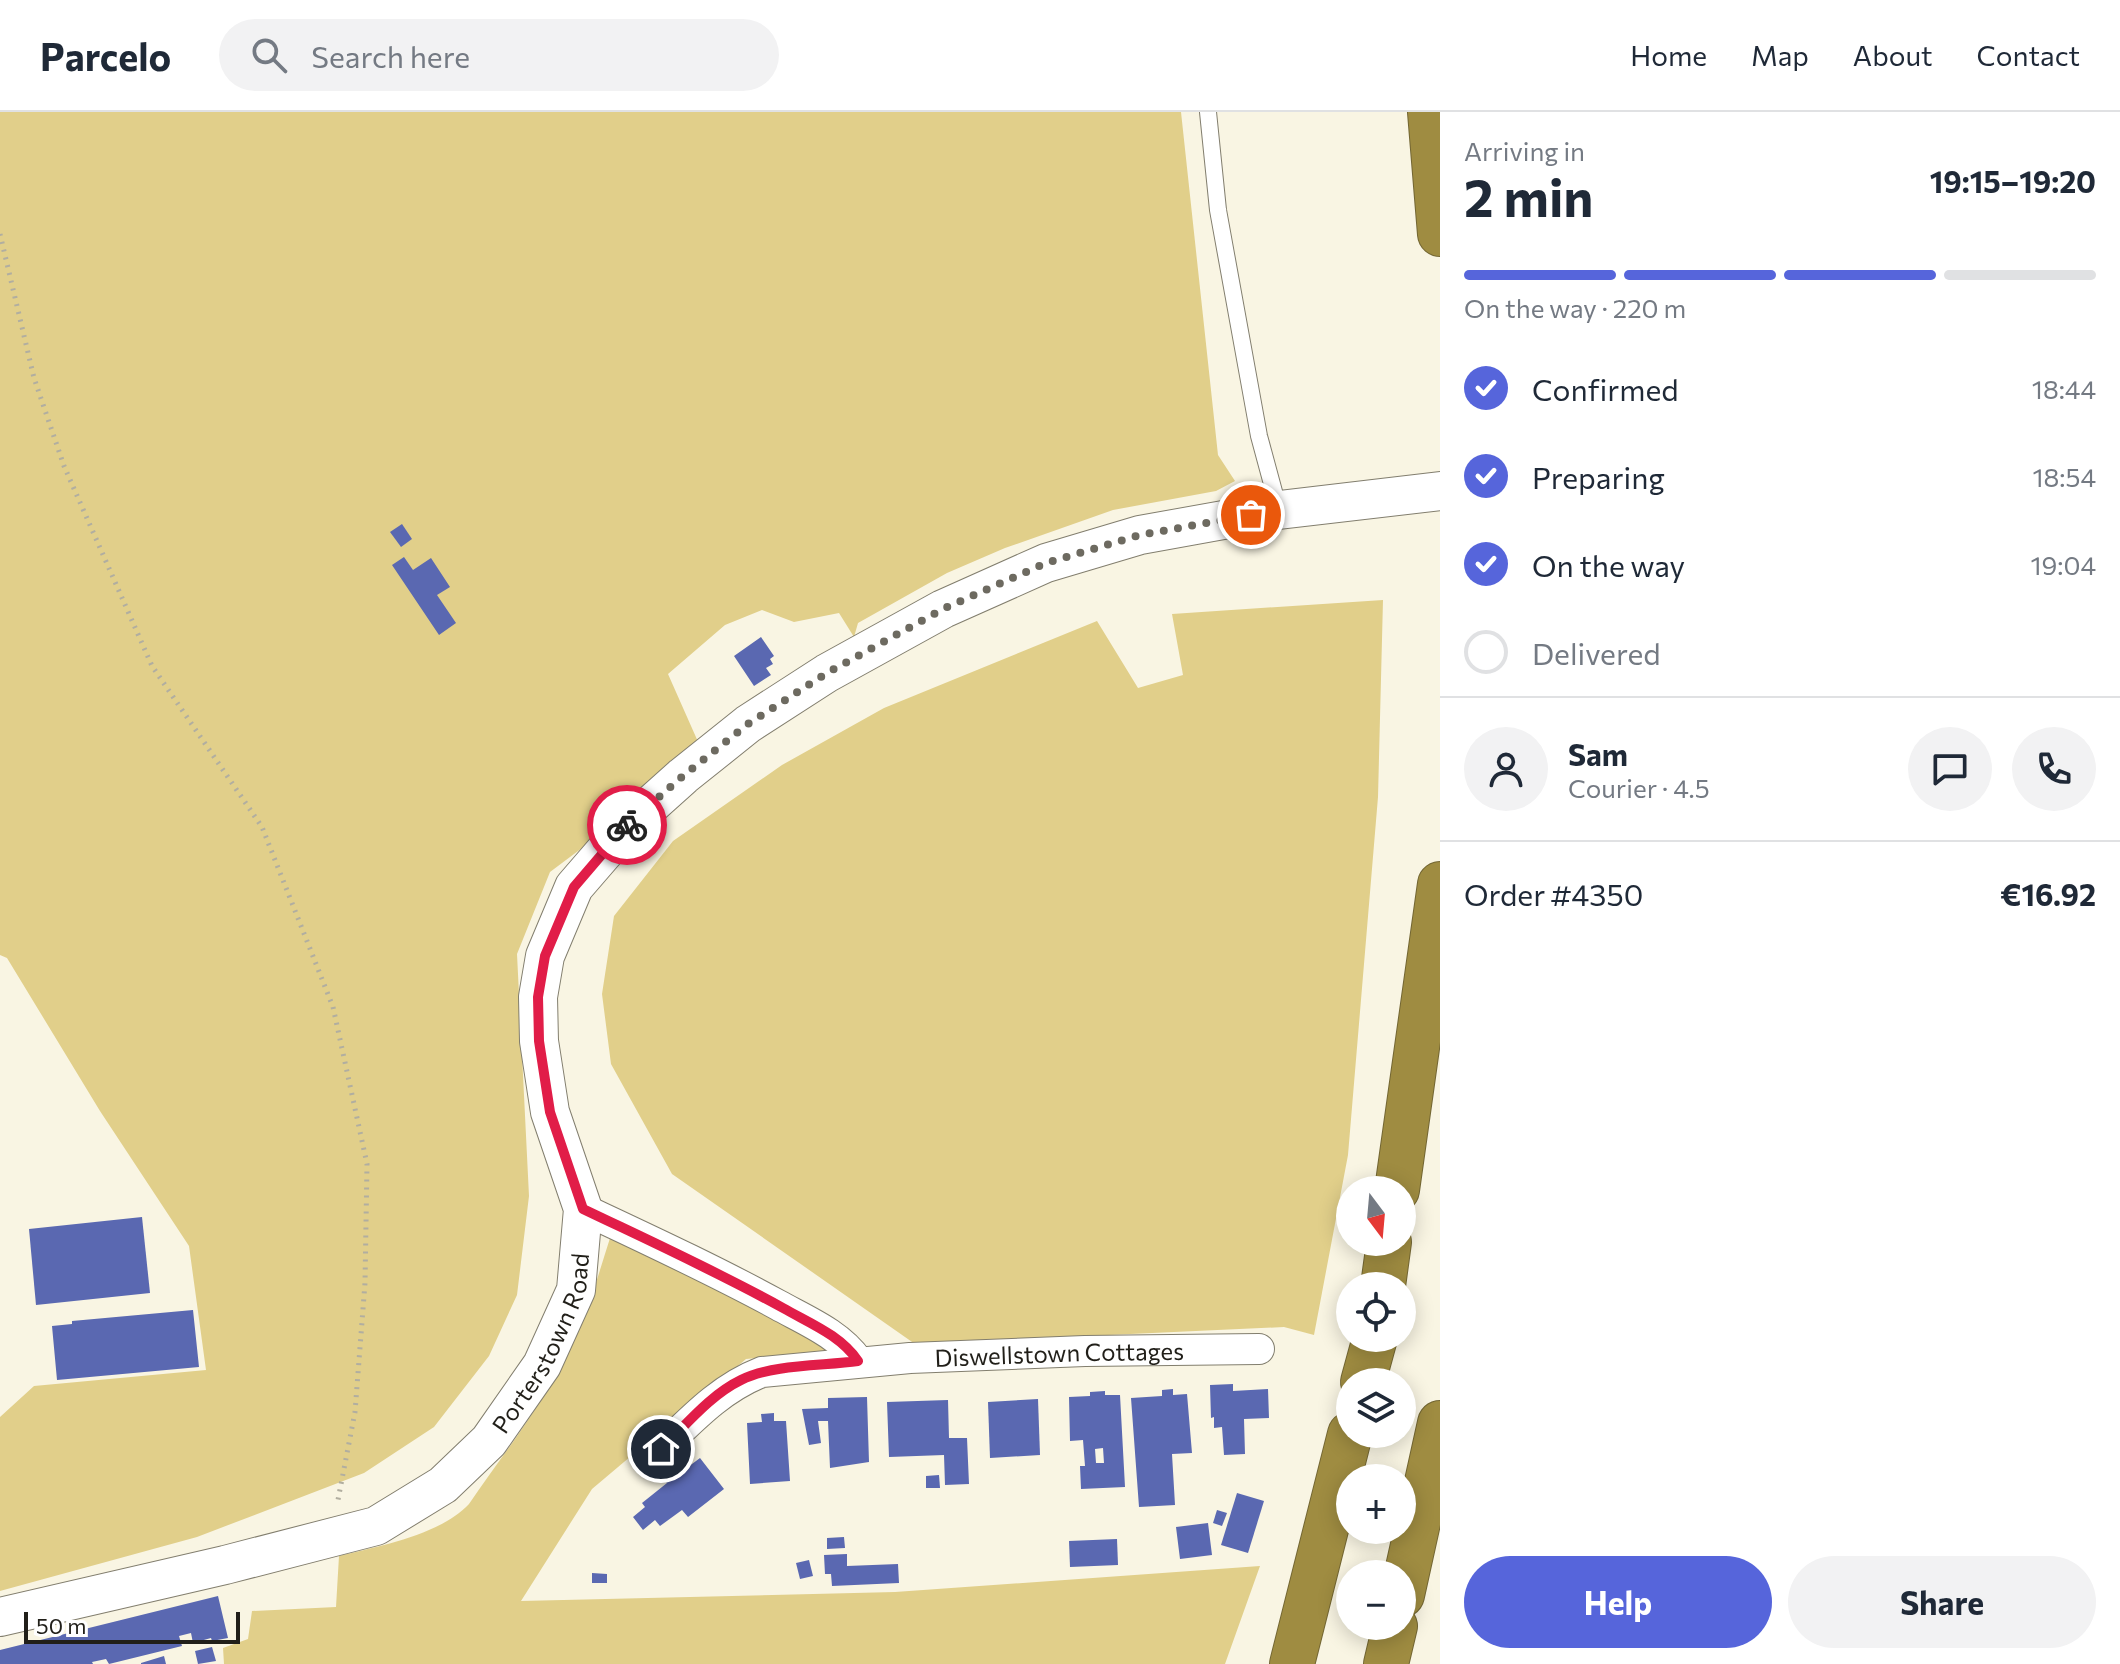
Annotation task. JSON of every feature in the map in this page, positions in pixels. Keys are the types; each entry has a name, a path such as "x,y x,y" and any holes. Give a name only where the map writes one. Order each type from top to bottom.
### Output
{"highway":[{"path":"1430,112 1440,234"},
{"path":"1399,1176 1440,884"},
{"path":"1410,1560 1440,1423"},
{"path":"1292,1664 1346,1448"},
{"path":"1386,1664 1392,1640"}],"street":[{"name":"Porterstown Road","path":"0,1617 376,1526 443,1485 489,1441 542,1365 576,1290 583,1209 550,1112 539,1041 538,997 545,956 574,887 625,828 748,724 827,673 943,609 1046,563 1140,535 1279,510 1440,491"},
{"path":"583,1209 721,1274 826,1331 846,1344 858,1361"},
{"name":"Diswellstown Cottages","path":"661,1449 720,1393 762,1372 858,1361 1085,1351 1259,1349"}],"lane":[{"path":"1208,112 1218,210 1259,436 1279,510"}],"path":[{"path":"0,234 34,378 64,466 152,666 262,827 333,1007 367,1164 365,1283 355,1412 331,1538"}],"shaded area":[{"path":"0,112 1181,112 1218,455 1235,481 1216,491 1113,510 1005,548 947,573 858,623 854,637 839,613 794,622 762,610 725,625 668,674 699,744 586,845 550,872 517,954 529,1196 517,1295 489,1356 434,1427 364,1473 197,1537 0,1591 0,1417 34,1386 206,1370 189,1246 100,1111 7,958 0,955"},
{"path":"1383,600 1378,797 1348,1155 1344,1176 1336,1176 1336,1219 1314,1335 1284,1327 915,1344 672,1174 611,1064 602,994 614,916 673,841 782,765 884,708 1097,621 1138,688 1183,675 1172,614"},
{"path":"611,1235 835,1350 746,1359 592,1489 521,1601 895,1592 1260,1566 1225,1664 224,1664 223,1648 248,1639 252,1611 336,1607 339,1556 426,1531 457,1515 469,1504 524,1427 561,1366 584,1318"}],"building":[{"path":"402,524 412,539 401,547 390,532"},
{"path":"404,557 413,570 431,558 450,587 437,595 456,623 439,635 392,565"},
{"path":"761,637 774,656 770,659 773,664 766,668 771,675 754,686 734,656"},
{"path":"142,1217 150,1293 36,1305 29,1229"},
{"path":"193,1310 199,1367 57,1380 52,1326 72,1324 72,1321"},
{"path":"1233,1384 1233,1391 1268,1389 1269,1418 1244,1419 1245,1454 1224,1455 1222,1427 1214,1428 1214,1417 1211,1418 1210,1385"},
{"path":"1173,1389 1173,1395 1187,1394 1192,1453 1172,1454 1175,1505 1139,1507 1131,1398 1162,1396 1162,1390"},
{"path":"1105,1391 1105,1395 1120,1395 1125,1487 1081,1489 1080,1466 1085,1466 1083,1440 1070,1441 1069,1397 1090,1396 1090,1392","holes":["1103,1448 1104,1463 1096,1463 1095,1449"]},
{"path":"867,1397 869,1462 830,1468 828,1421 818,1421 821,1443 809,1445 802,1409 828,1408 828,1398"},
{"path":"1038,1399 1040,1455 990,1458 988,1402"},
{"path":"948,1400 949,1438 967,1438 969,1484 945,1485 944,1455 889,1457 887,1402"},
{"path":"774,1413 774,1421 786,1421 790,1481 750,1484 747,1423 762,1422 761,1414"},
{"path":"700,1458 724,1489 688,1517 682,1510 660,1526 655,1520 643,1530 633,1517 645,1507 642,1503 667,1483 661,1476 674,1466 680,1473"},
{"path":"939,1475 940,1488 926,1488 926,1476"},
{"path":"1237,1493 1264,1501 1248,1553 1221,1545"},
{"path":"1217,1510 1227,1513 1222,1526 1213,1523"},
{"path":"1208,1523 1212,1555 1180,1559 1176,1527"},
{"path":"844,1537 845,1548 827,1549 827,1538"},
{"path":"1117,1539 1118,1565 1070,1567 1069,1541"},
{"path":"847,1554 847,1566 898,1564 899,1583 832,1586 831,1574 825,1574 824,1555"},
{"path":"809,1560 813,1576 800,1579 796,1563"},
{"path":"592,1573 607,1574 607,1583 592,1583"},
{"path":"218,1596 228,1638 212,1641 211,1638 193,1643 191,1633 179,1636 182,1646 109,1664 106,1659 93,1664 0,1664 0,1650"},
{"path":"212,1647 216,1661 198,1664 195,1651"},
{"path":"164,1656 166,1664 141,1664 141,1663"}],"way so far":[{"path":"627,825 748,724 827,673 943,609 1046,563 1140,535 1251,515"}],"route":[{"path":"627,825 574,887 545,956 538,997 539,1041 550,1112 583,1209 721,1274 826,1331 846,1344 858,1361 762,1372 741,1380 720,1393 661,1449"}]}
